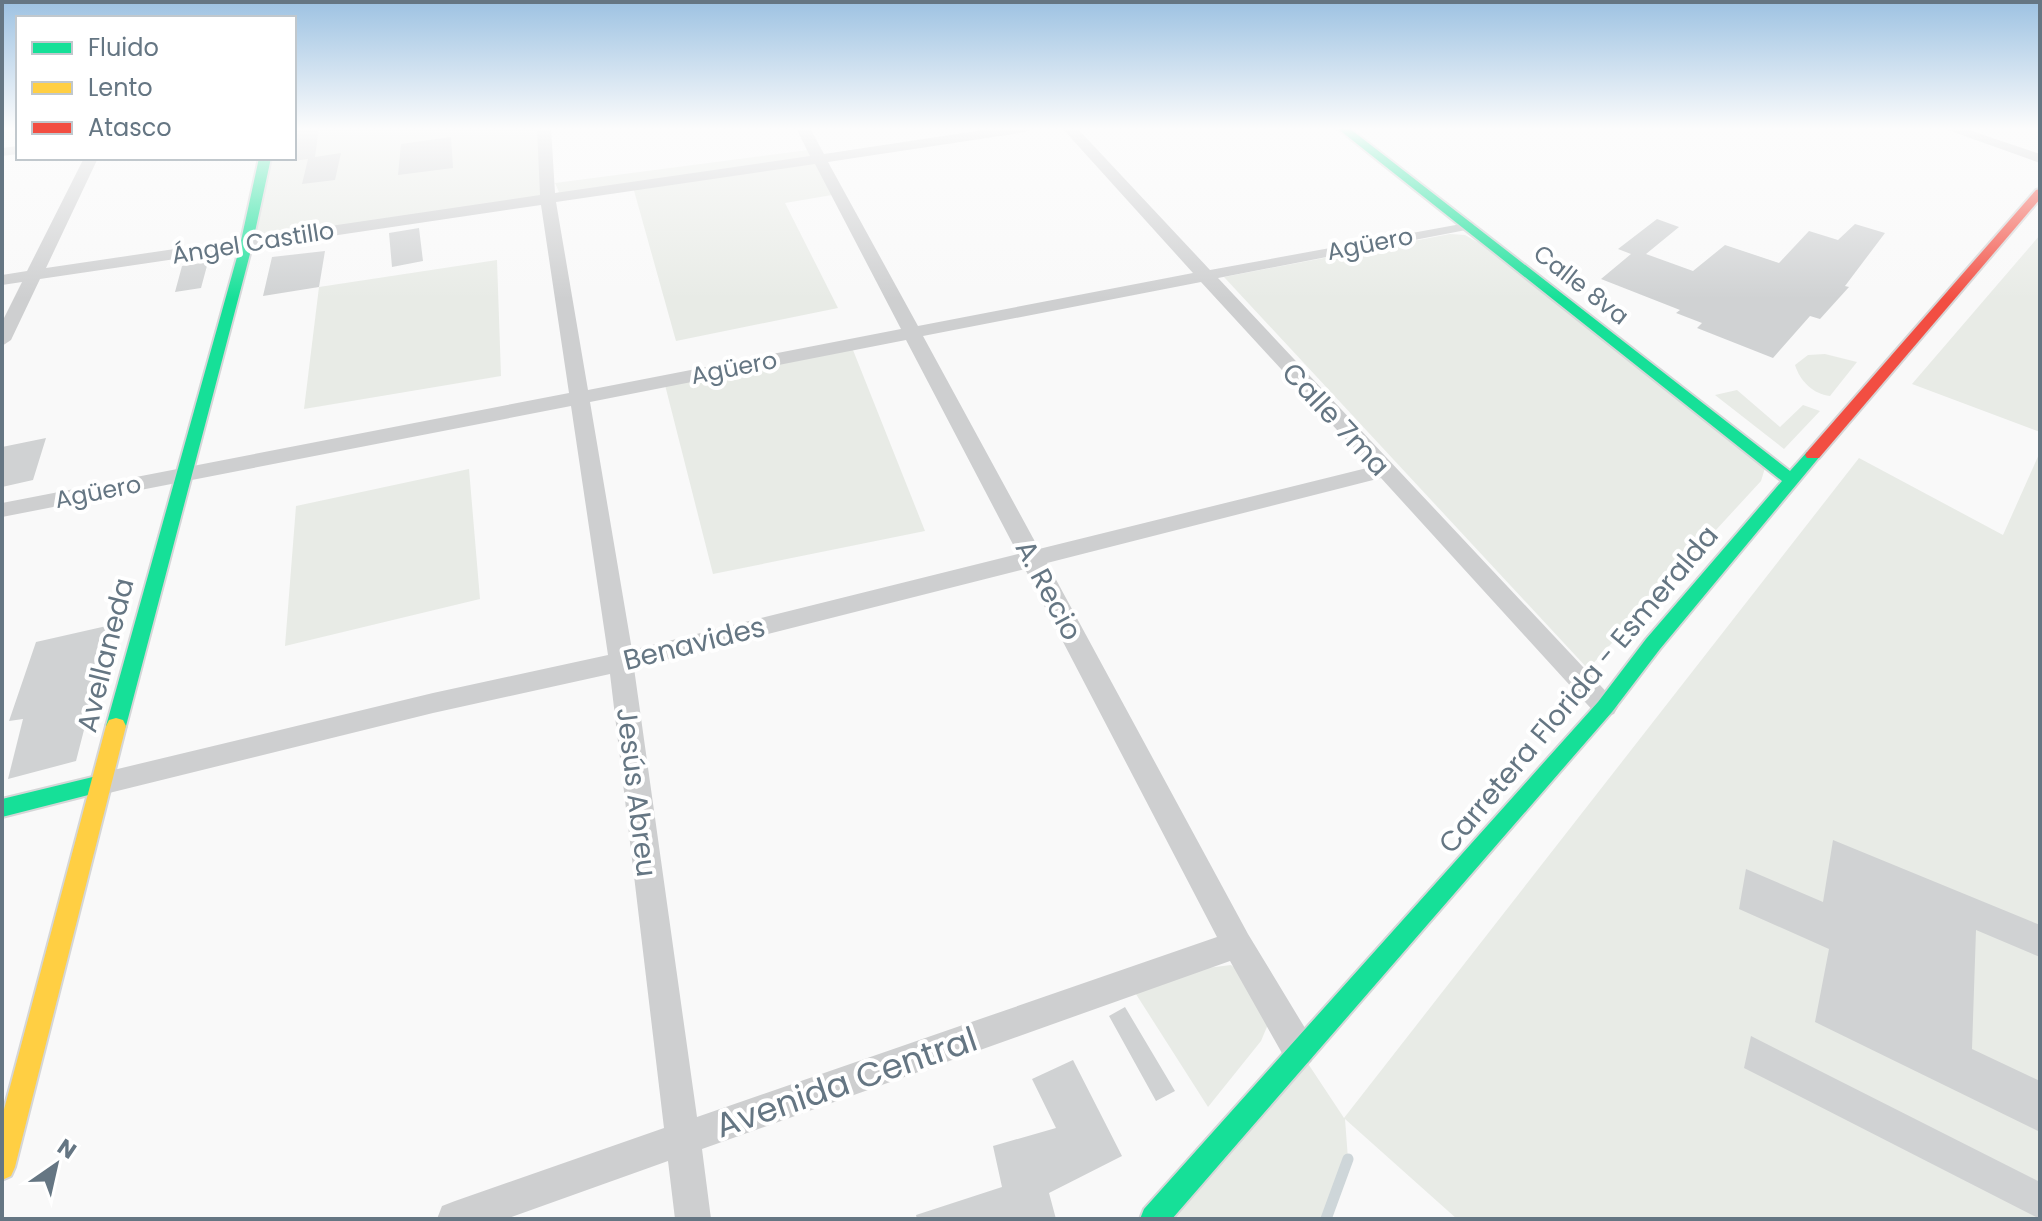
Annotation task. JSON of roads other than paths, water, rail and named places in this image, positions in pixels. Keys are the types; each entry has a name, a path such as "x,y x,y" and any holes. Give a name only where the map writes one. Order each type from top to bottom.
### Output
{"street":[{"path":"2,340 78,185"},
{"name":"Avellaneda","path":"2,1167 181,476 246,245 259,185"},
{"name":"Jesús Abreu","path":"547,185 621,662 680,1141 693,1219"},
{"name":"Ángel Castillo","path":"2,280 643,185"},
{"name":"A. Recio","path":"833,185 1237,944 1299,1050"},
{"name":"Calle 7ma","path":"1121,185 1605,707"},
{"name":"Calle 8va","path":"1415,185 1791,480"},
{"name":"Carretera Florida - Esmeralda","path":"1154,1219 1299,1050 1605,707 1653,644 1791,480 2040,192"},
{"name":"Agüero","path":"2,510 1466,225"},
{"name":"Benavides","path":"2,808 433,703 621,662 1383,471"},
{"name":"Avenida Central","path":"455,1219 1237,944"}],"waterway":[{"path":"1326,1219 1348,1159"}]}
